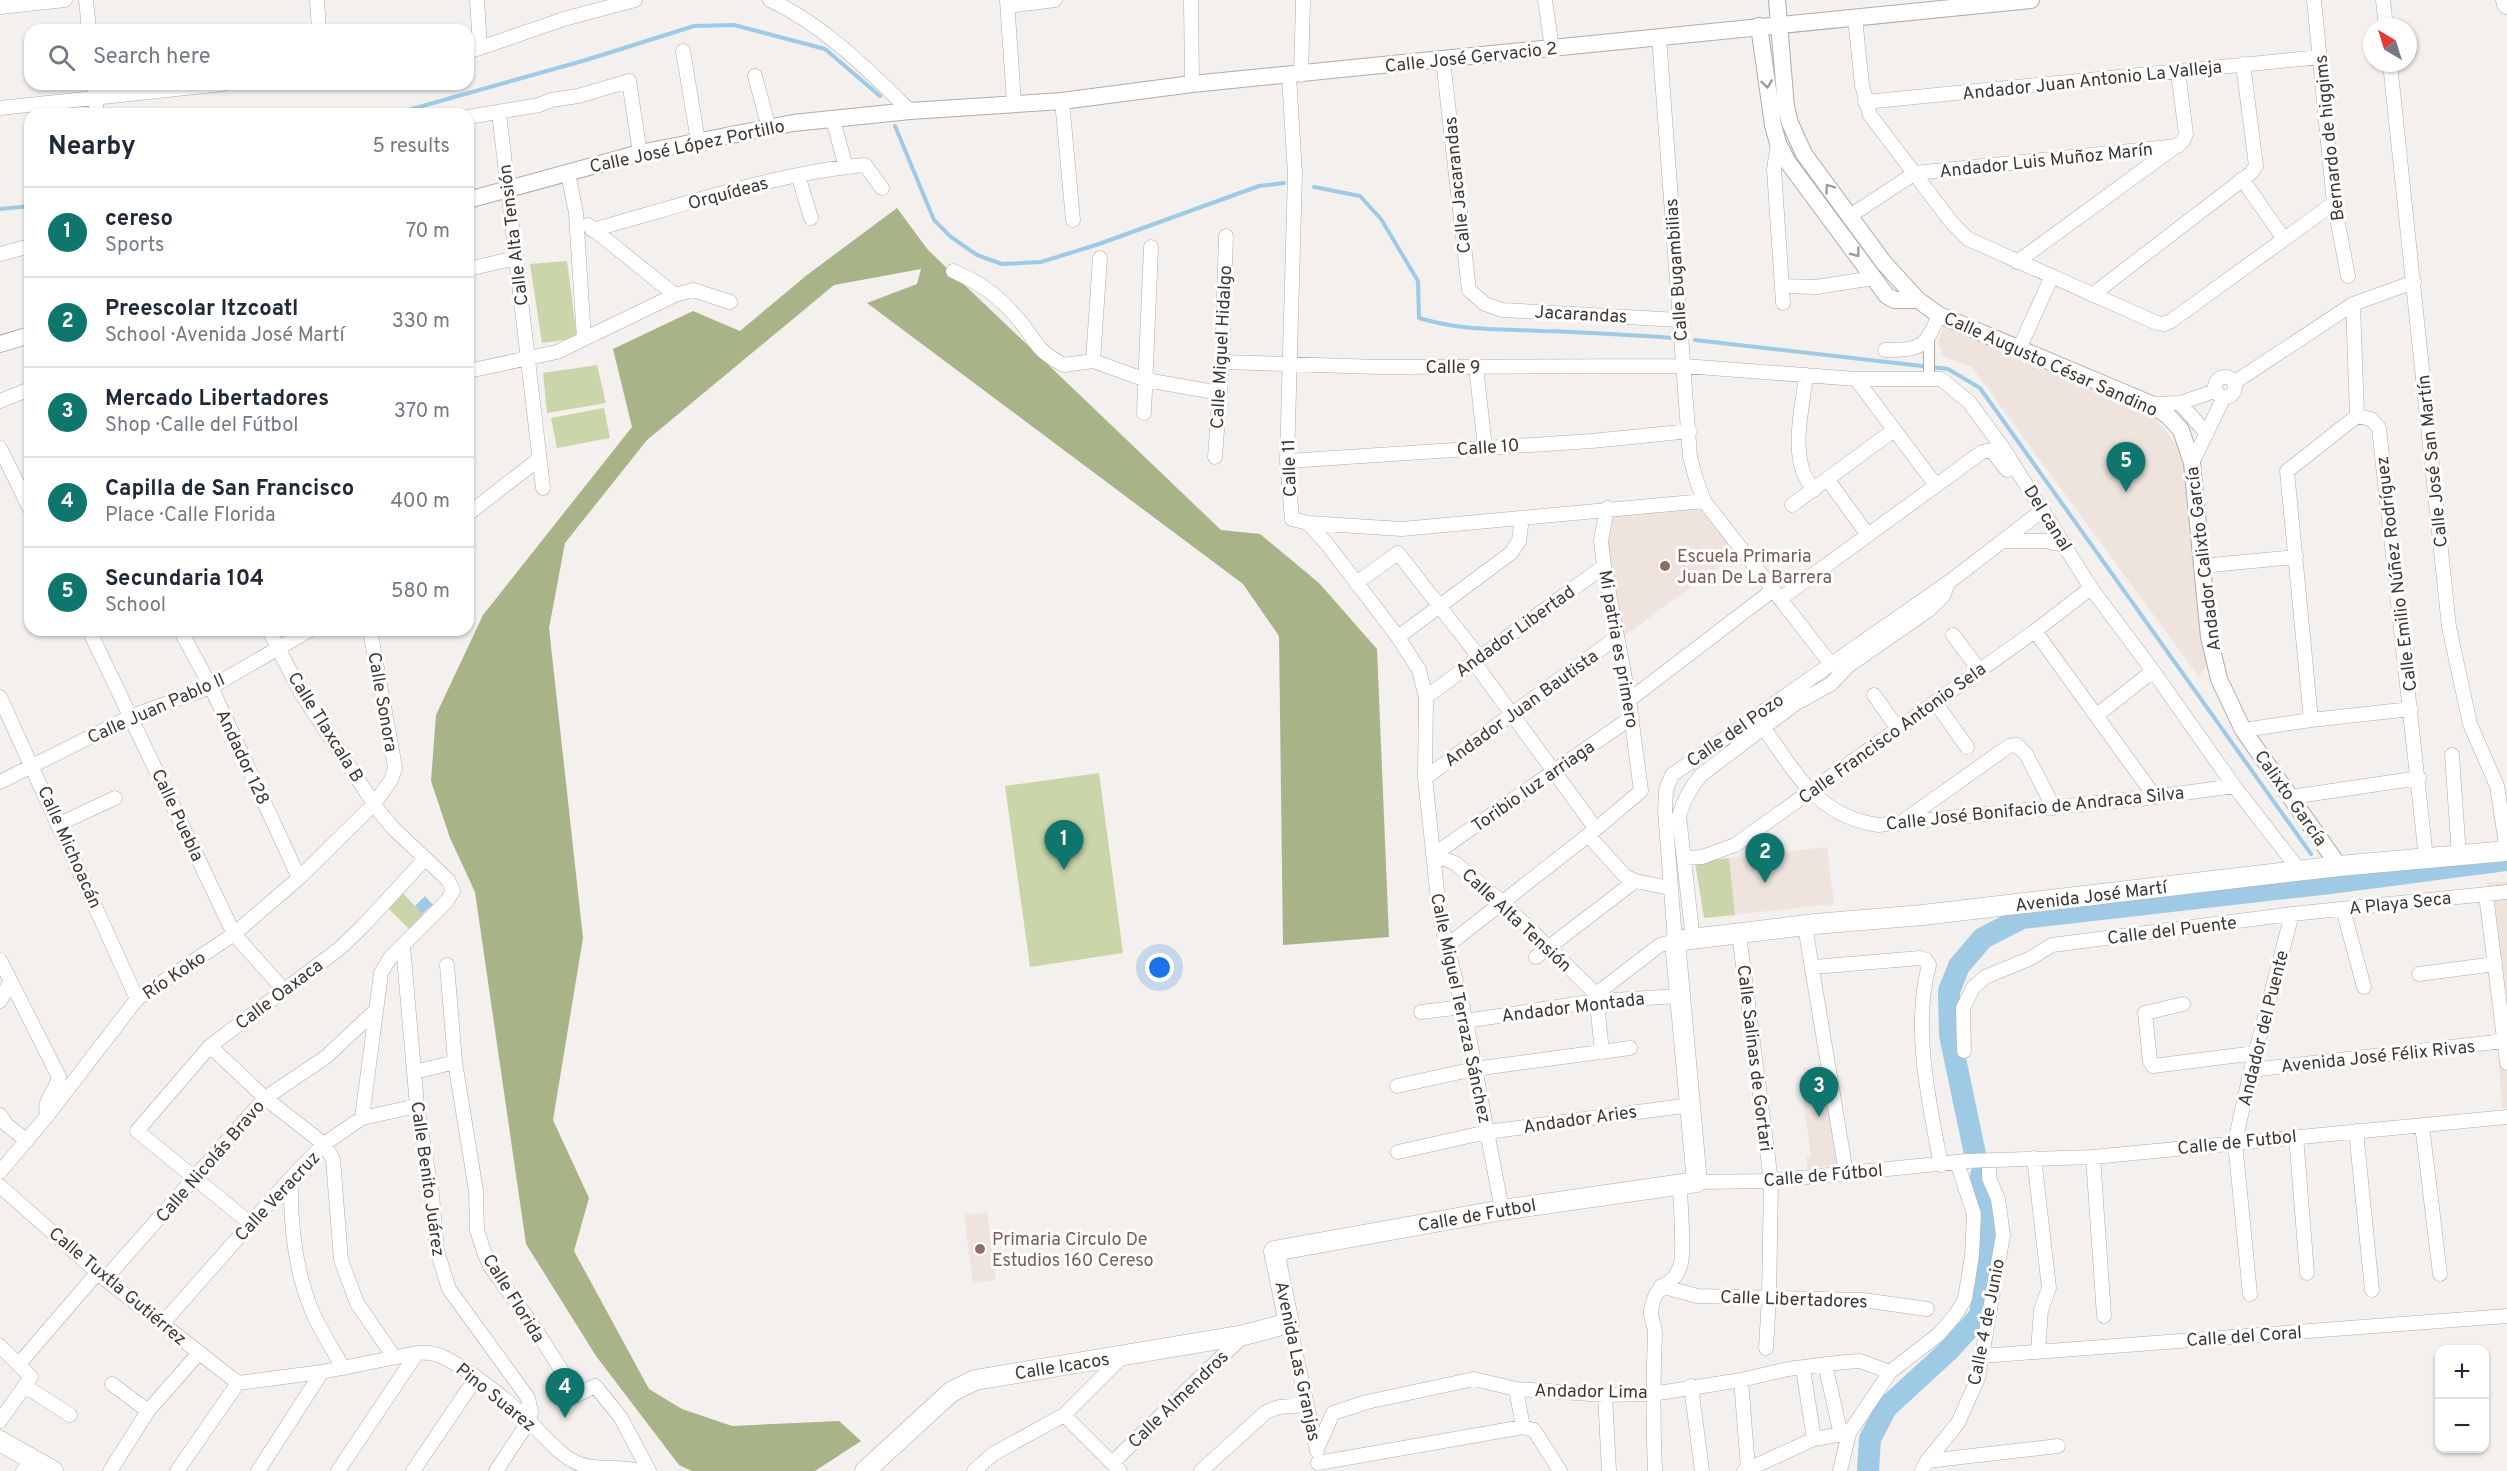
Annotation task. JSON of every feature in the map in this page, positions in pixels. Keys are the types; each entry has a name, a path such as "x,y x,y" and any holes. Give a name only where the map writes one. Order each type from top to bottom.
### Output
{"main road":[{"name":"Avenida José Martí","path":"1684,940 1923,915 2339,866 2507,851"},
{"name":"Calle del Pozo","path":"1684,940 1680,996 1691,1105 1688,1183"},
{"name":"Calle de Futbol","path":"1274,1251 1502,1210 1688,1183"},
{"name":"Avenida Las Granjas","path":"1274,1251 1289,1323"},
{"name":"Calle Icacos","path":"865,1471 951,1392 975,1380 1244,1335 1289,1323"},
{"path":"0,1442 28,1465 53,1471"}],"street":[{"path":"0,8 65,0"},
{"path":"86,0 88,24"},
{"path":"317,0 319,24"},
{"path":"477,0 474,50 612,2 635,0"},
{"path":"770,0 803,17 837,41 910,111"},
{"path":"1014,103 1008,3 1055,0"},
{"path":"1191,0 1192,84"},
{"name":"Calle 11","path":"1303,0 1295,75 1295,174 1287,460 1292,519 1308,523"},
{"path":"1545,0 1552,48"},
{"name":"Calle Augusto César Sandino","path":"1777,0 1790,123 1804,154 1884,263 1918,300 1939,315 2151,404 2168,416 2181,430"},
{"name":"Calle José Gervacio 2","path":"910,111 1062,101 1192,84 2031,0"},
{"name":"Bernardo de higgims","path":"2314,0 2334,203 2348,276"},
{"path":"2383,0 2385,18"},
{"path":"1855,18 1865,102 1870,115 1941,210 1968,239 2092,295 2164,324 2334,203"},
{"name":"Calle Augusto César Sandino","path":"1759,26 1773,125 1778,143 1787,160 1887,296 1895,300 1918,300"},
{"name":"Calle Bugambilias","path":"1659,37 1679,320 1690,431 1690,457 1696,479 1704,501 1830,663"},
{"path":"683,51 698,141"},
{"name":"Andador Juan Antonio La Valleja","path":"1865,102 2320,57"},
{"name":"Calle Jacarandas","path":"1443,60 1469,290 1485,304"},
{"path":"2092,295 2256,166 2243,64"},
{"path":"2017,262 2178,146 2186,134 2178,72"},
{"name":"Calle José San Martín","path":"2391,72 2449,627 2470,724 2497,786 2507,851"},
{"path":"755,76 769,128"},
{"path":"474,116 539,105 561,97 578,96 629,81 640,153"},
{"path":"94,90 96,108"},
{"path":"0,108 172,90"},
{"path":"1062,101 1073,220"},
{"name":"Calle José López Portillo","path":"474,198 640,153 698,141 769,128 910,111"},
{"name":"Calle Alta Tensión","path":"499,113 543,488"},
{"path":"833,120 846,166"},
{"path":"1778,143 1774,169 1784,303"},
{"name":"Andador Luis Muñoz Marín","path":"1915,173 2178,146"},
{"name":"Orquídeas","path":"592,230 798,175 846,166 865,165 882,188"},
{"path":"568,173 576,213 584,339"},
{"path":"1850,216 1915,173"},
{"path":"798,175 811,218"},
{"path":"2242,179 2284,239"},
{"path":"576,213 592,230 675,295"},
{"name":"Calle Miguel Hidalgo","path":"1215,457 1222,362 1226,236"},
{"path":"1144,413 1151,247"},
{"path":"0,254 24,248"},
{"path":"474,268 516,258"},
{"path":"1093,361 1100,258"},
{"path":"953,271 985,285 1019,320 1037,347 1064,365 1093,361 1146,380 1220,393"},
{"path":"2019,349 2052,276"},
{"path":"1782,286 1816,287 1874,278"},
{"path":"2151,404 2180,403 2220,394 2231,395 2235,389 2235,382 2353,304 2414,282"},
{"path":"474,370 557,352 675,295 693,291 730,302"},
{"name":"Jacarandas","path":"1485,304 1502,310 1679,320"},
{"path":"2311,720 2287,471 2357,416 2353,304"},
{"path":"1928,376 1929,340 1939,315"},
{"path":"0,344 24,337"},
{"path":"1885,350 1905,350 1929,340"},
{"name":"Calle 9","path":"1222,362 1378,368 1684,366"},
{"name":"Del canal","path":"1684,366 1856,379 1928,376 1941,380 1969,402 2004,448 2091,588 2234,786 2300,871"},
{"path":"1476,367 1485,447"},
{"path":"1806,375 1800,433 1800,458 1804,474 1814,490"},
{"path":"1856,379 1935,484"},
{"path":"0,401 24,391"},
{"path":"2192,463 2207,434 2220,394"},
{"path":"2180,403 2207,434"},
{"name":"Calle Emilio Núñez Rodríguez","path":"2357,416 2371,419 2379,428 2426,858"},
{"path":"1792,505 1894,430"},
{"name":"Andador Calixto García","path":"2181,430 2192,463 2209,637 2219,680 2243,730"},
{"name":"Calle 10","path":"1287,460 1592,441 1690,431"},
{"path":"0,448 24,495"},
{"path":"1629,700 1776,594 1867,534 1987,449 1995,453 2007,470"},
{"path":"474,509 539,459"},
{"path":"1828,480 1867,534"},
{"path":"1308,523 1402,529 1607,508 1704,501"},
{"name":"Mi patria es primero","path":"1592,832 1641,790 1632,717 1604,567 1601,541 1607,508"},
{"name":"Calle del Pozo","path":"1684,940 1670,888 1665,811 1666,790 1672,775 1949,582 2043,510"},
{"path":"1398,637 1511,552 1519,541 1522,518"},
{"name":"Calle Miguel Terraza Sánchez","path":"1308,523 1328,544 1398,637 1419,670 1426,697 1425,778 1440,918 1464,1014 1502,1210"},
{"path":"2004,541 2046,541 2067,546"},
{"path":"1356,584 1398,553 1439,604 1512,717 1553,772 1617,870 1635,881 1670,888"},
{"path":"2201,566 2296,557"},
{"name":"Andador Libertad","path":"1426,697 1604,567"},
{"path":"1602,1052 1596,998 1660,945 1684,940 1684,858 1679,816 1684,799 1701,774 1795,704 1831,684 1848,666 1930,609 1942,596 1949,582"},
{"name":"Calle Francisco Antonio Sela","path":"1684,858 1702,857 1735,845 2035,631 2091,588"},
{"path":"2035,631 2155,797"},
{"path":"1953,635 1980,670"},
{"name":"Calle Puebla","path":"92,636 234,934 283,989"},
{"name":"Calle Tlaxcala B","path":"272,636 301,693 374,804 393,828 448,880 453,891 447,901 404,946"},
{"name":"Calle Juan Pablo II","path":"0,782 132,716 211,687 299,636"},
{"name":"Calle Sonora","path":"371,636 394,768 391,780 374,804"},
{"name":"Andador 128","path":"184,637 211,687 299,878"},
{"name":"Andador Juan Bautista","path":"1425,778 1512,717 1616,638"},
{"path":"2097,715 2153,671"},
{"path":"1874,696 1898,729"},
{"name":"Calle Michoacán","path":"0,697 33,764 137,999"},
{"path":"1935,702 1967,747"},
{"path":"2243,730 2411,709"},
{"name":"Toribio luz arriaga","path":"1433,855 1632,717"},
{"name":"Calle José Bonifacio de Andraca Silva","path":"1763,727 1809,792 1826,806 1858,822 1878,825 1897,825 2155,797 2234,786"},
{"name":"Calixto García","path":"2243,730 2339,866"},
{"path":"1897,825 2008,746 2017,745 2026,754 2054,808"},
{"path":"2452,755 2459,856"},
{"path":"2290,797 2419,778"},
{"path":"59,824 115,798"},
{"name":"Río Koko","path":"0,1172 47,1116 137,999 234,934 299,878 374,804"},
{"path":"1448,945 1592,832"},
{"name":"Calle Alta Tensión","path":"1433,855 1455,863 1502,902 1549,947 1596,998"},
{"name":"Calle Oaxaca","path":"195,1178 137,1131 210,1046 339,949 363,927 425,859"},
{"path":"1536,957 1635,881"},
{"name":"A Playa Seca","path":"2292,914 2507,892"},
{"path":"2486,895 2507,1063"},
{"path":"2343,909 2364,987"},
{"name":"Calle del Puente","path":"1964,1051 1963,1008 1973,988 1985,977 2029,959 2052,945 2292,914"},
{"name":"Andador del Puente","path":"2250,1294 2235,1142 2251,1070 2292,914"},
{"path":"1805,926 1814,967 1846,1173"},
{"name":"Calle Salinas de Gortari","path":"1739,934 1771,1181 1766,1348"},
{"path":"362,1118 381,973 390,958 404,946"},
{"name":"Calle Benito Juárez","path":"404,946 417,1106 432,1195 441,1270 449,1289 528,1398 531,1412 529,1421"},
{"path":"1814,967 1920,958 1926,960 1929,965 1923,988 1922,1005 1925,1084 1941,1165"},
{"path":"0,960 59,1077 45,1102 47,1116"},
{"name":"Calle Florida","path":"447,964 455,1062 476,1191 477,1230 490,1266 536,1330 577,1395 595,1386 621,1418 649,1471"},
{"path":"2419,974 2495,964"},
{"path":"0,998 10,981"},
{"name":"Andador Montada","path":"1422,1012 1464,1014 1596,998 1680,996"},
{"path":"2182,1004 2145,1013 2150,1061 2153,1066 2256,1053"},
{"name":"Calle Nicolás Bravo","path":"19,1364 195,1178 265,1098 326,1057 375,1011"},
{"name":"Avenida José Félix Rivas","path":"2251,1070 2504,1041"},
{"path":"210,1046 265,1098 324,1144 333,1159 341,1260 357,1303 394,1357"},
{"path":"1397,1086 1474,1069 1630,1048"},
{"path":"415,1072 455,1062"},
{"name":"Andador Aries","path":"1398,1152 1487,1132 1691,1105"},
{"name":"Calle Veracruz","path":"162,1324 250,1223 324,1144 362,1118 417,1106"},
{"path":"0,1115 7,1125 26,1140"},
{"name":"Calle de Futbol","path":"1961,1161 2093,1157 2507,1117"},
{"path":"2422,1125 2440,1274"},
{"path":"2356,1131 2372,1290"},
{"path":"2296,1136 2307,1273"},
{"path":"2093,1157 2104,1316"},
{"path":"2034,1158 2049,1288 2041,1310 2038,1351"},
{"path":"1741,1380 1746,1469 1814,1439 1845,1434 1890,1372 1939,1334 1965,1299 1972,1256 1974,1214 1961,1161"},
{"name":"Calle de Fútbol","path":"1688,1183 1771,1181 1941,1165 1961,1161"},
{"name":"Calle 4 de Junio","path":"1925,1466 1958,1423 1978,1378 2003,1235 1998,1199 1989,1178 1989,1161"},
{"path":"195,1178 250,1223"},
{"path":"291,1178 291,1207 300,1272 312,1311 343,1368"},
{"path":"1655,1471 1653,1383 1655,1327 1650,1315 1654,1294 1669,1282 1681,1264 1688,1183"},
{"name":"Calle Tuxtla Gutiérrez","path":"0,1186 101,1275 238,1383"},
{"name":"Calle Libertadores","path":"1660,1287 1697,1296 1863,1300 1927,1309"},
{"name":"Calle del Coral","path":"1982,1356 2507,1316"},
{"name":"Avenida Las Granjas","path":"1289,1323 1317,1456"},
{"name":"Calle Almendros","path":"1116,1467 1244,1335"},
{"path":"0,1346 19,1364 28,1382 70,1415"},
{"path":"110,1471 148,1411 199,1353"},
{"path":"338,1471 417,1353"},
{"name":"Pino Suarez","path":"238,1383 322,1372 417,1353 432,1353 449,1360 476,1378 529,1421 579,1468 633,1470"},
{"path":"974,1471 993,1454 1064,1415 1123,1356"},
{"name":"Andador Lima","path":"1317,1456 1333,1413 1367,1402 1474,1379 1516,1389 1605,1395 1653,1383 1691,1386 1741,1380 1788,1369 1860,1361 1890,1372"},
{"path":"1825,1364 1845,1434 1840,1471"},
{"path":"1803,1369 1814,1439"},
{"path":"258,1471 322,1372"},
{"path":"413,1471 476,1378"},
{"path":"0,1421 28,1382"},
{"path":"177,1471 238,1383"},
{"path":"112,1384 148,1411"},
{"path":"1691,1386 1702,1471"},
{"path":"1516,1389 1523,1427"},
{"path":"1605,1395 1608,1471"},
{"path":"1201,1471 1266,1412 1279,1407 1307,1410"},
{"path":"1064,1415 1116,1467"},
{"path":"496,1471 529,1421"},
{"path":"1317,1456 1523,1427 1534,1430 1560,1471"},
{"path":"1925,1466 2058,1446"}],"shaded area":[{"path":"1944,328 2140,399 2180,449 2187,469 2207,665 2199,677 1972,367 1943,356 1938,341"},
{"name":"Escuela Primaria Juan De La Barrera","path":"1702,507 1737,553 1623,637 1607,541 1614,515"},
{"path":"1827,847 1834,904 1704,918 1695,862"},
{"path":"2487,882 2507,882 2507,1108 2502,1108"},
{"path":"1827,1072 1841,1164 1808,1169 1806,1158 1811,1156 1800,1077"},
{"name":"Primaria Circulo De Estudios 160 Cereso","path":"987,1212 996,1280 973,1283 964,1215"}],"green space":[{"path":"897,208 928,250 1221,530 1260,534 1319,583 1377,649 1389,937 1283,945 1279,636 1243,584 867,303 917,284 921,269 834,285 647,440 565,543 549,628 583,938 553,1120 589,1198 574,1251 649,1389 682,1409 732,1426 839,1421 861,1441 815,1471 692,1471 679,1465 596,1356 526,1244 475,892 450,838 431,781 436,715 483,615 632,427 613,349 693,311 740,331 807,275"},
{"path":"567,261 577,338 542,343 530,264"},
{"path":"597,365 606,403 547,413 543,373"},
{"path":"604,408 610,438 557,448 551,418"},
{"path":"1099,773 1123,953 1030,967 1005,786"},
{"path":"1729,858 1735,915 1704,918 1695,862"},
{"path":"402,892 425,917 409,929 386,906"}],"water":[{"path":"425,896 433,905 422,914 415,906"}],"waterway":[{"path":"415,108 586,60 694,26 734,25 825,49 880,96"},
{"path":"895,126 934,220 951,237 977,255 1002,264 1041,262 1099,244 1259,186 1284,183"},
{"path":"1314,187 1360,196 1381,219 1418,281 1419,318 1480,329 1674,338"},
{"path":"0,209 24,207"},
{"path":"1695,340 1948,369 1980,388 2311,854"},
{"path":"1975,1154 1950,1035 1949,991 1959,966 1983,938 2022,918 2330,883 2506,860"},
{"path":"1868,1471 1870,1439 1886,1408 1948,1351 1980,1316 1988,1254 1981,1175"}],"place":[{"name":"Secundaria 104","path":"2126,492"},
{"name":"Escuela Primaria Juan De La Barrera","path":"1665,566"},
{"name":"cereso","path":"1064,870"},
{"name":"Preescolar Itzcoatl","path":"1765,883"},
{"name":"Mercado Libertadores","path":"1819,1117"},
{"name":"Primaria Circulo De Estudios 160 Cereso","path":"980,1249"},
{"name":"Capilla de San Francisco","path":"565,1418"}]}
